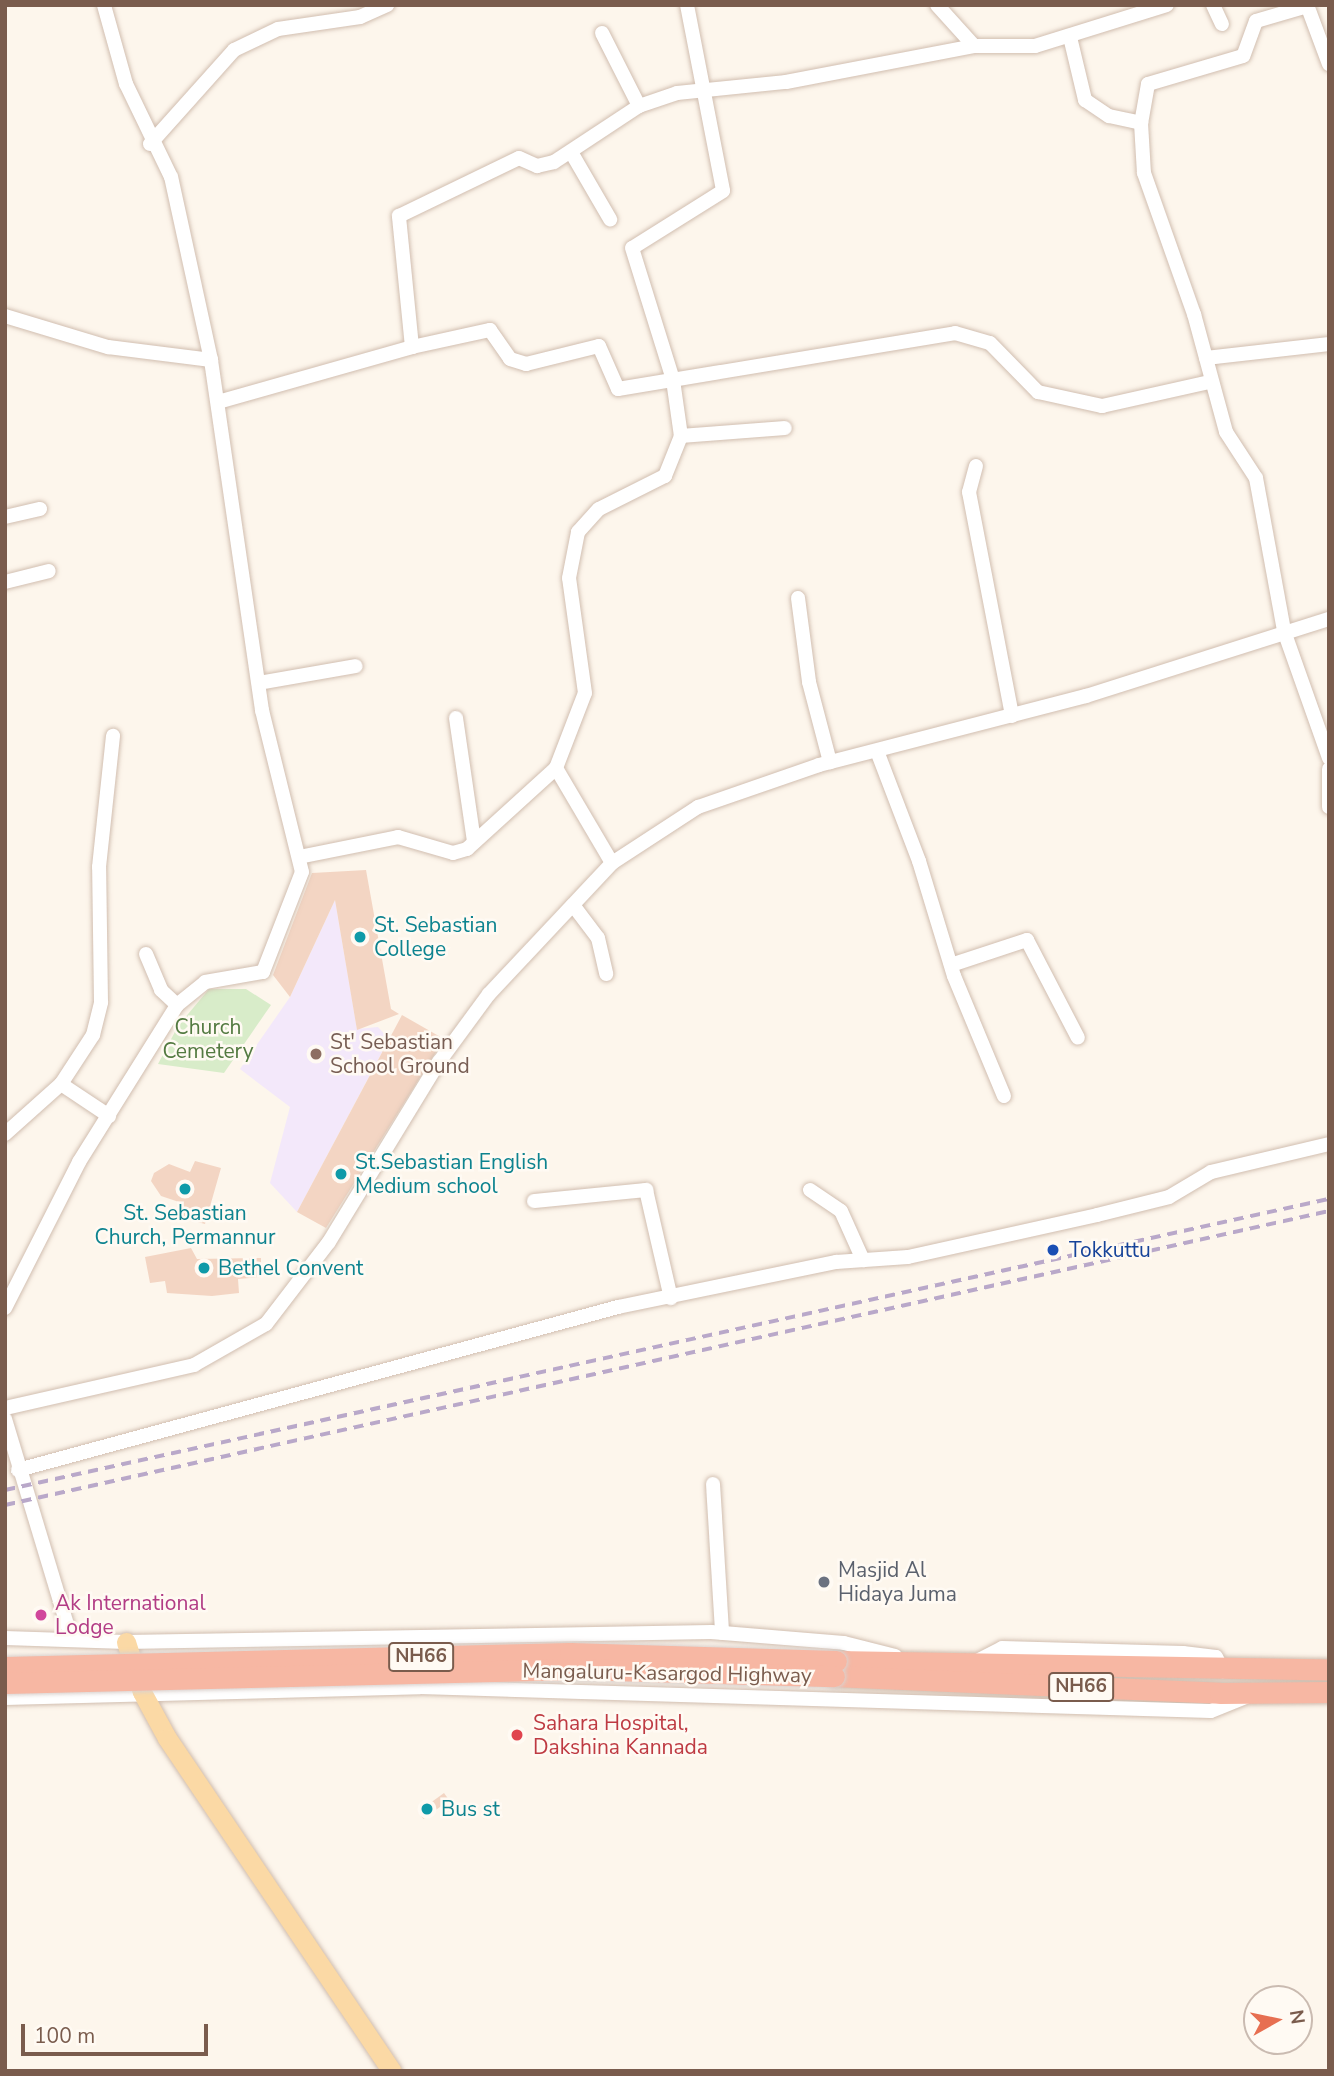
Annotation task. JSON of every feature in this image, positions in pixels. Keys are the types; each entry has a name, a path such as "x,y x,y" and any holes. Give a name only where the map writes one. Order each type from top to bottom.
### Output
{"highway":[{"name":"Mangaluru-Kasargod Highway","path":"5,1667 570,1653 1329,1692"},
{"name":"Mangaluru-Kasargod Highway","path":"5,1683 577,1670 835,1668 909,1662 1223,1671 1329,1670"}],"main road":[{"path":"126,1642 142,1692 167,1738 392,2071"}],"street":[{"path":"5,1308 79,1162 177,1005 205,982 263,972 302,872 259,683 211,360 171,177 150,144 111,42 104,5"},
{"path":"150,144 234,50 278,29 360,17 387,5"},
{"path":"299,857 345,852 398,837 453,853 474,842 556,768 585,693 569,578 578,532 599,509 665,475 681,436 673,380 632,248 723,191 707,93 687,5"},
{"path":"937,5 974,46"},
{"path":"412,347 397,218 519,158 542,166 571,152 639,106 677,93 707,93 974,46 1035,46 1167,5"},
{"path":"1213,5 1222,24"},
{"path":"1329,64 1306,6 1256,21 1243,56 1148,84 1141,124 1144,173 1206,358 1209,382 1226,432 1256,478 1284,631 1329,758"},
{"path":"602,33 639,106"},
{"path":"1070,37 1085,100 1109,116 1141,124"},
{"path":"571,152 610,219"},
{"path":"5,316 108,347 211,360"},
{"path":"218,402 412,347 490,330 516,363 543,362 599,346 618,388 955,333 990,342 1038,392 1102,406 1209,382"},
{"path":"1206,358 1329,344"},
{"path":"681,436 785,428"},
{"path":"976,466 969,492 1012,716"},
{"path":"5,517 40,509"},
{"path":"5,582 49,571"},
{"path":"798,598 809,682 830,762"},
{"path":"5,1408 194,1365 266,1324 328,1242 439,1062 488,994 612,863 698,807 830,762 1012,716 1329,619"},
{"path":"259,683 356,666"},
{"path":"456,718 474,842"},
{"path":"5,1134 61,1084 93,1035 101,1002 99,867 113,736"},
{"path":"877,751 954,964 954,976 1004,1096"},
{"path":"556,768 612,863"},
{"path":"1329,769 1329,807"},
{"path":"573,905 598,938 606,974"},
{"path":"954,964 1027,940 1078,1038"},
{"path":"146,954 160,990 177,1005"},
{"path":"61,1084 109,1116"},
{"path":"18,1470 430,1356 671,1298 863,1260 908,1257 1169,1197 1211,1172 1329,1144"},
{"path":"534,1201 646,1190 671,1298"},
{"path":"810,1191 841,1211 863,1260"},
{"path":"5,1419 18,1470 71,1638"},
{"path":"713,1483 722,1633"},
{"path":"5,1638 71,1638 126,1642 722,1633 844,1643 909,1662"},
{"path":"5,1698 142,1692 421,1687 1211,1712 1261,1690"}],"shaded area":[{"name":"St' Sebastian School Ground","path":"335,900 357,1029 378,1027 389,1039 297,1212 270,1183 290,1107 240,1069 290,997"}],"green space":[{"name":"Church Cemetery","path":"209,989 246,989 271,1005 224,1073 158,1064 178,1026"}],"building":[{"name":"St. Sebastian College","path":"366,870 391,1009 399,1014 357,1030 335,900 290,997 273,975 312,873"},
{"path":"402,1015 444,1039 326,1228 297,1212"},
{"name":"St. Sebastian Church, Permannur","path":"195,1161 221,1168 205,1224 175,1216 179,1202 161,1196 151,1181 154,1173 169,1164 190,1172"},
{"name":"Bethel Convent","path":"191,1248 197,1259 261,1258 261,1277 238,1279 239,1293 212,1296 167,1293 165,1281 150,1283 145,1257"},
{"path":"444,1793 449,1800 423,1819 418,1812"}],"railway":[{"path":"5,1490 1329,1199"},
{"path":"5,1505 1329,1211"}],"place":[{"name":"St. Sebastian College","path":"360,937"},
{"name":"St' Sebastian School Ground","path":"316,1054"},
{"name":"St.Sebastian English Medium school","path":"341,1174"},
{"name":"St. Sebastian Church, Permannur","path":"185,1189"},
{"name":"Tokkuttu","path":"1053,1250"},
{"name":"Bethel Convent","path":"204,1268"},
{"name":"Masjid Al Hidaya Juma","path":"824,1582"},
{"name":"Ak International Lodge","path":"41,1615"},
{"name":"Sahara Hospital, Dakshina Kannada","path":"517,1735"},
{"name":"Bus st","path":"427,1809"}]}
